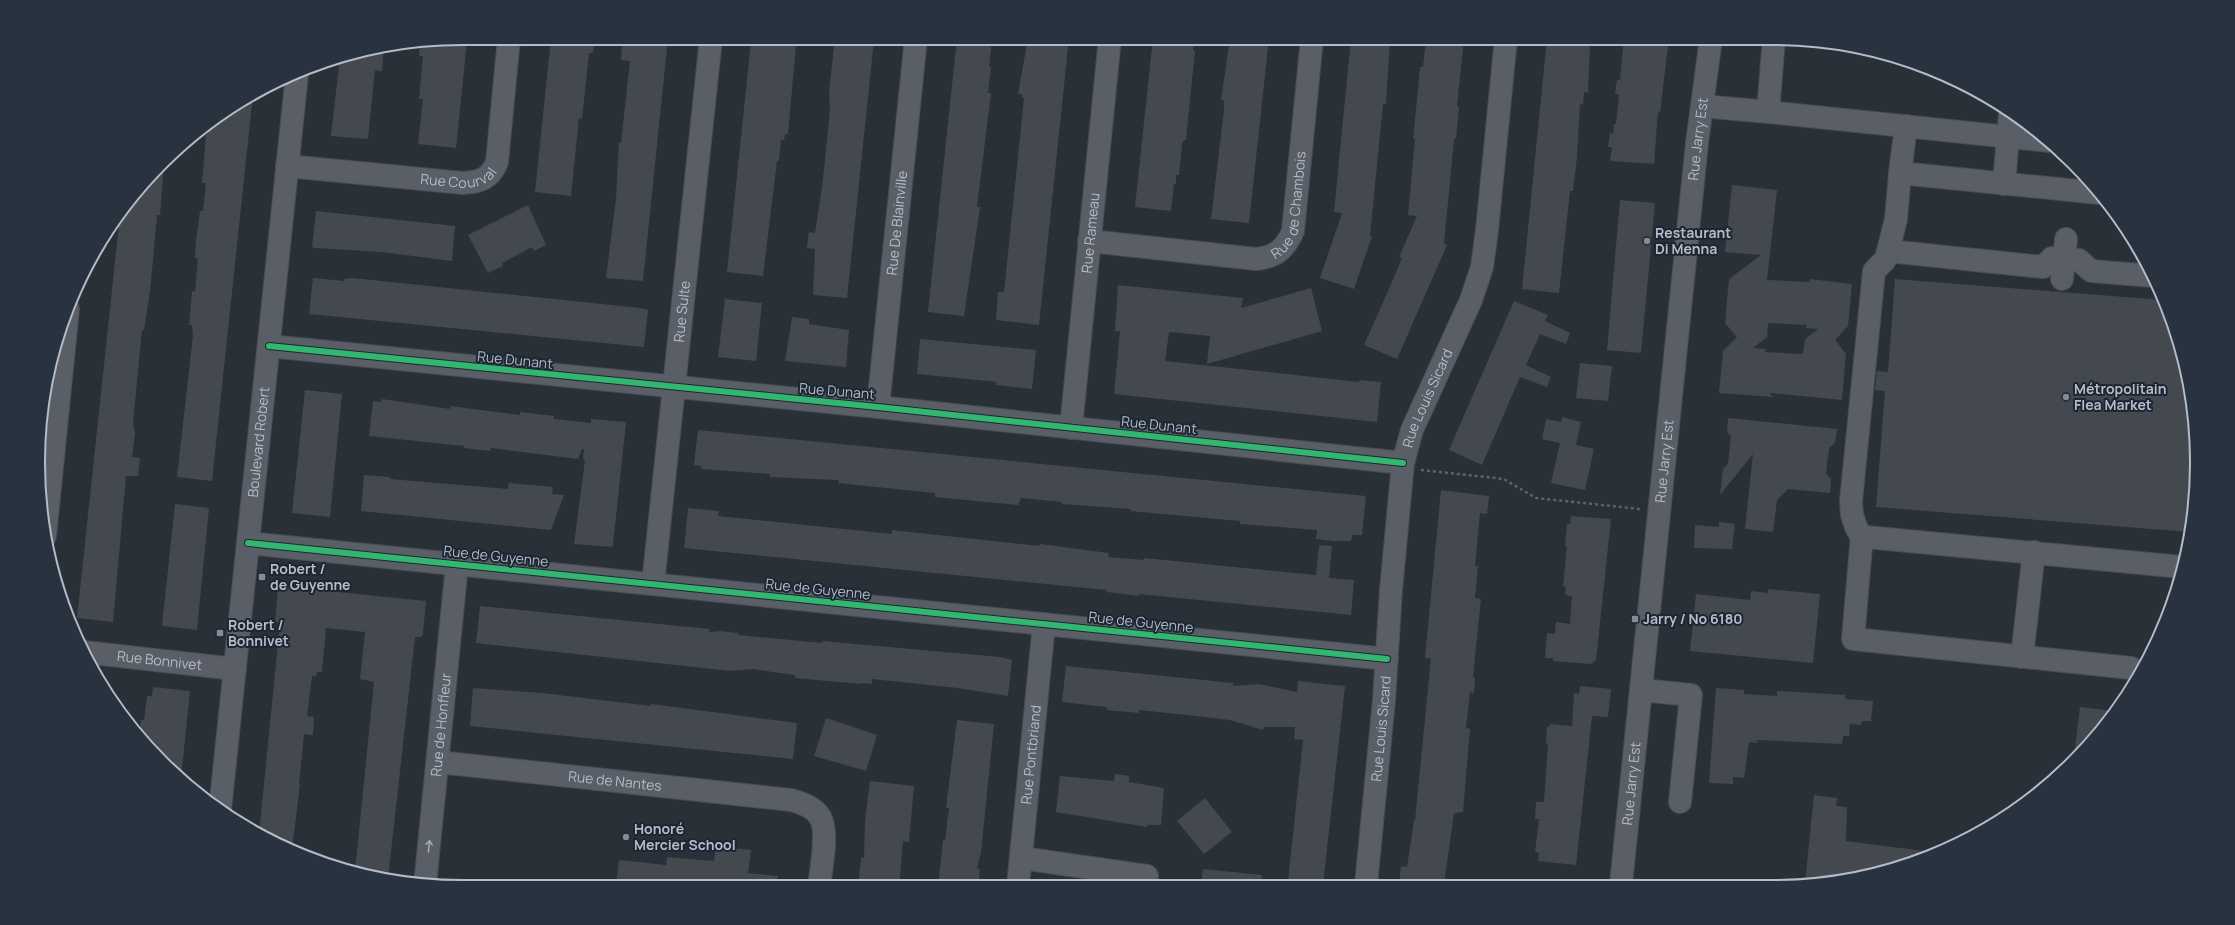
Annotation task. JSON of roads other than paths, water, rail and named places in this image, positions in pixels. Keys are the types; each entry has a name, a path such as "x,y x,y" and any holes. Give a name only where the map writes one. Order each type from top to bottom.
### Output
{"street":[{"name":"Rue Courval","path":"287,166 463,183 484,179 493,172 497,162 508,45"},
{"name":"Rue Sulte","path":"653,584 710,45"},
{"name":"Rue De Blainville","path":"878,407 915,45"},
{"name":"Rue Rameau","path":"1071,428 1109,45"},
{"name":"Rue de Chambois","path":"1089,241 1256,259 1268,258 1280,252 1288,242 1293,230 1311,45"},
{"name":"Rue Louis Sicard","path":"1366,880 1387,659 1402,465 1412,430 1470,300 1482,267 1505,45"},
{"name":"Rue Jarry Est","path":"1621,880 1702,106 1710,45"},
{"path":"1768,112 1773,45"},
{"name":"Boulevard Robert","path":"221,803 296,80"},
{"path":"1702,106 2037,140"},
{"path":"2004,184 2010,119"},
{"path":"1906,126 1896,219 1885,260 1874,271 1854,465 1852,515 1856,527 1862,535 1853,639 2131,668"},
{"path":"1900,173 2090,192"},
{"path":"1888,251 2043,267 2052,258 2079,260 2091,270 2145,275"},
{"path":"48,506 63,340"},
{"name":"Rue Dunant","path":"269,346 674,388 878,407 1402,465"},
{"path":"1862,535 2177,566"},
{"name":"Rue de Guyenne","path":"248,543 1387,659"},
{"path":"2022,657 2034,552"},
{"name":"Rue de Honfleur","path":"426,878 457,564"},
{"name":"Rue Pontbriand","path":"1019,880 1044,624"},
{"name":"Rue Bonnivet","path":"91,653 235,669"},
{"path":"1641,690 1691,695 1680,802"},
{"name":"Rue de Nantes","path":"438,762 791,800 808,805 820,818 824,834 820,880"},
{"path":"1021,858 1147,876"}],"place":[{"name":"Restaurant Di Menna","path":"1647,241"},
{"name":"Métropolitain Flea Market","path":"2066,397"},
{"name":"Robert / de Guyenne","path":"262,577"},
{"name":"Jarry / No 6180","path":"1635,619"},
{"name":"Robert / Bonnivet","path":"220,633"},
{"name":"Honoré Mercier School","path":"626,837"}]}
